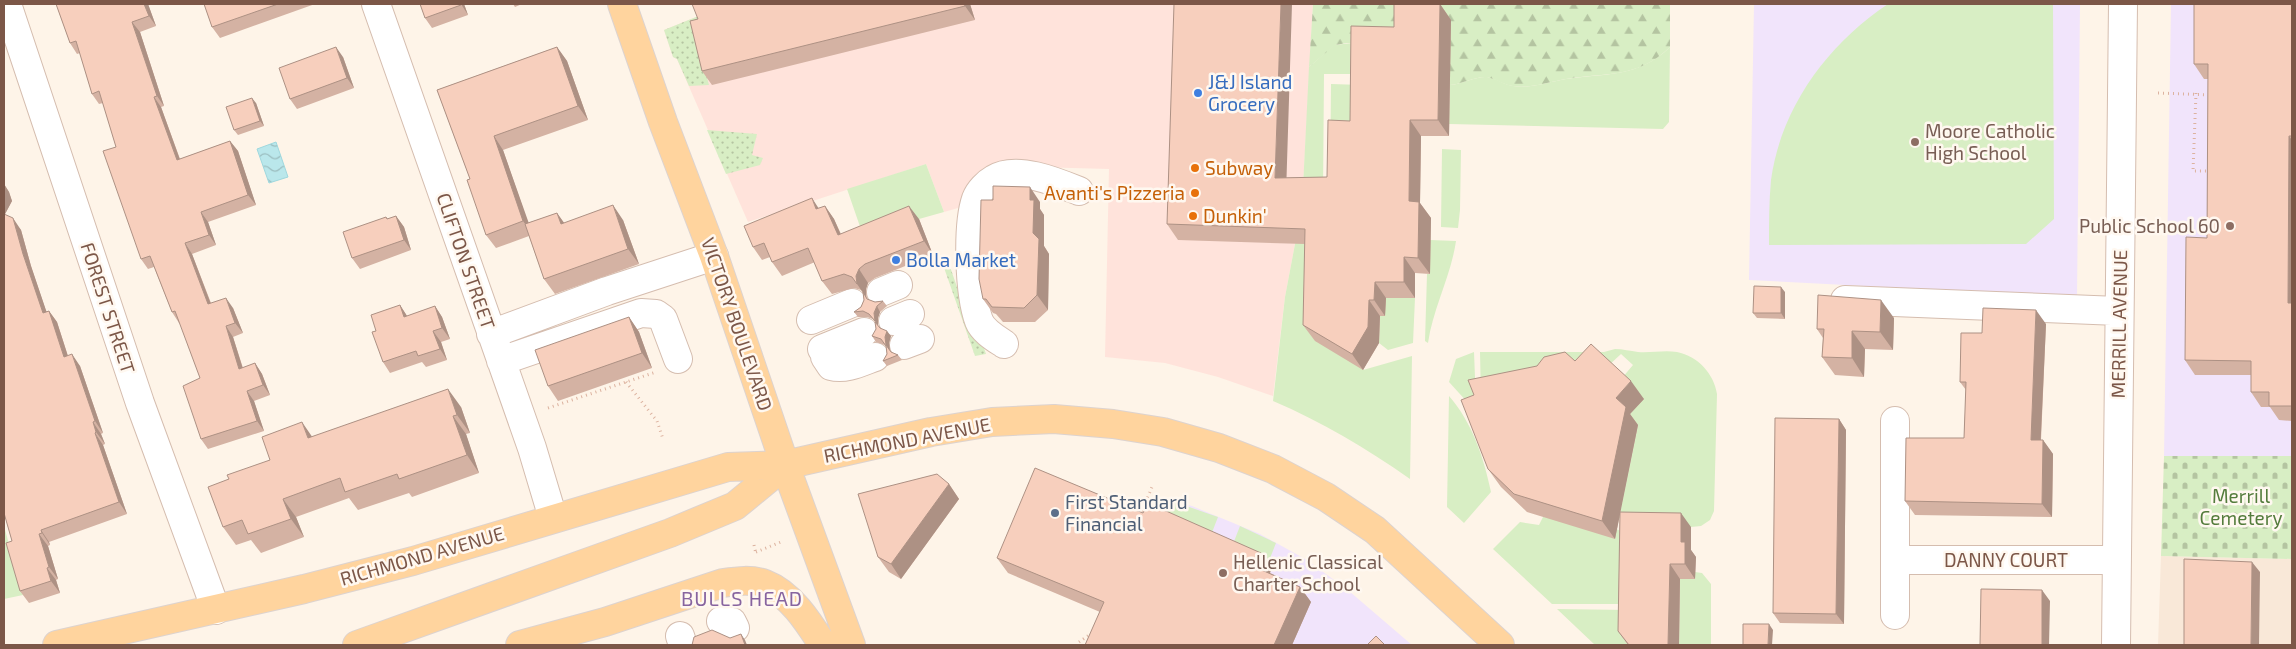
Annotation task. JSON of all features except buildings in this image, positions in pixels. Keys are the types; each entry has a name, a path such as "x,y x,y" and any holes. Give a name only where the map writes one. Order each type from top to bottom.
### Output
{"main road":[{"name":"VICTORY BOULEVARD","path":"622,4 663,122 714,256 785,464 851,645"},
{"name":"RICHMOND AVENUE","path":"57,645 216,610 413,562 553,518 728,467 785,464 931,432 992,422 1067,420 1113,424 1163,432 1226,451 1273,469 1326,497 1375,530 1500,645"},
{"name":"RICHMOND AVENUE","path":"357,645 670,533 734,506 785,464"},
{"path":"520,645 605,622 723,583 743,581 765,584 782,593 810,624 823,645"}],"street":[{"name":"FOREST STREET","path":"7,4 140,403 216,610"},
{"name":"CLIFTON STREET","path":"376,4 501,361 553,518"},
{"name":"MERRILL AVENUE","path":"2116,645 2118,311 2123,4"},
{"path":"1004,344 991,335 980,323 973,296 973,211 977,196 986,184 995,177 1009,175 1048,178 1078,191"},
{"path":"491,334 607,291 714,256"},
{"path":"1838,300 2118,311"},
{"path":"811,320 852,303"},
{"path":"501,361 641,313 650,312 662,319 668,365"},
{"path":"864,332 823,353 831,366 839,367 850,366 875,357"},
{"path":"1895,421 1895,616"},
{"name":"DANNY COURT","path":"1895,560 2116,560"}],"path":[{"path":"2158,93 2218,95"},
{"path":"2196,94 2192,171 2216,171"},
{"path":"542,409 626,382 668,365"},
{"path":"626,382 657,421 663,439"},
{"path":"1121,506 1136,507 1132,516 1138,519 1152,486"},
{"path":"756,552 781,542"},
{"path":"1079,642 1091,633 1095,624"}],"shaded area":[{"path":"752,4 1313,4 1302,207 1285,297 1273,396 1218,377 1165,363 1105,357 1109,169 1000,166 958,208 944,212 926,164 748,222 677,59 673,57 664,30 696,17"},
{"name":"Moore Catholic High School","path":"1754,4 2080,4 2077,297 1749,280"},
{"name":"Public School 60","path":"2171,4 2292,4 2292,456 2164,456"},
{"name":"Hellenic Classical Charter School","path":"1154,496 1192,506 1260,534 1307,560 1349,591 1412,645 1092,645"},
{"path":"2161,556 2292,559 2292,645 2158,645"}],"green space":[{"path":"752,4 696,36 709,85 689,86 677,59 673,57 664,30 696,17"},
{"path":"1313,4 1670,4 1670,47 1646,65 1621,72 1566,79 1526,87 1510,85 1487,77 1450,85 1405,43 1347,43 1335,45 1309,67"},
{"name":"Moore Catholic High School","path":"1888,4 2053,4 2054,219 2026,244 1769,245 1771,180 1776,153 1785,127 1811,80 1827,58 1866,20"},
{"path":"1362,42 1362,74 1324,74 1323,194 1363,370 1412,356 1410,479 1343,436 1273,401 1285,297 1302,207 1309,67 1334,45"},
{"path":"1670,47 1669,122 1663,129 1449,124 1450,85 1487,77 1510,85 1526,87 1566,79 1621,72 1646,64"},
{"path":"1331,84 1362,85 1330,194"},
{"path":"707,130 757,134 752,155 763,158 760,165 726,174"},
{"path":"1442,149 1461,150 1458,228 1441,227"},
{"path":"926,164 944,212 919,219 865,241 847,189"},
{"path":"1430,240 1456,241 1454,254 1430,330 1428,343 1425,341 1427,274 1430,274"},
{"path":"948,261 973,333 983,345 986,354 975,356 942,262"},
{"path":"1386,298 1415,298 1413,343 1388,350 1379,343 1380,316"},
{"path":"1615,349 1638,352 1672,351 1685,354 1692,357 1709,373 1717,394 1714,511 1710,520 1701,526 1637,526 1619,518 1638,425 1629,416 1622,378 1633,365 1621,354 1608,366 1481,398 1480,352 1604,352"},
{"path":"1474,352 1476,403 1469,404 1449,382 1456,359"},
{"path":"1449,396 1471,429 1485,466 1491,492 1464,523 1447,507"},
{"name":"Merrill Cemetery","path":"2164,456 2292,456 2292,559 2161,556"},
{"path":"1172,501 1218,517 1211,535 1164,520"},
{"path":"1543,517 1601,521 1630,536 1629,604 1552,604 1493,549 1520,522 1539,525"},
{"path":"4,526 23,595 4,599"},
{"path":"1240,526 1276,543 1267,566 1233,544"},
{"path":"1695,572 1702,573 1711,584 1711,645 1679,645 1680,579 1695,579"},
{"path":"1557,609 1628,610 1628,645 1595,645"}],"water":[{"path":"276,142 288,177 269,183 257,149"}],"place":[{"name":"J&J Island Grocery","path":"1198,93"},
{"name":"Moore Catholic High School","path":"1915,142"},
{"name":"Subway","path":"1195,168"},
{"name":"Avanti's Pizzeria","path":"1195,193"},
{"name":"Dunkin'","path":"1193,216"},
{"name":"Public School 60","path":"2230,226"},
{"name":"Bolla Market","path":"896,260"},
{"name":"First Standard Financial","path":"1055,513"},
{"name":"Hellenic Classical Charter School","path":"1223,573"}],"district":[{"name":"BULLS HEAD","path":"742,599"}]}
